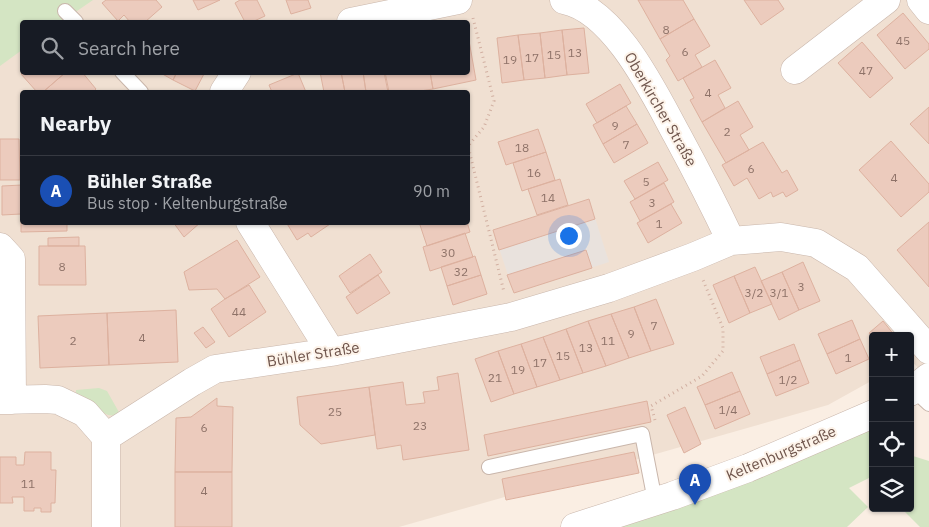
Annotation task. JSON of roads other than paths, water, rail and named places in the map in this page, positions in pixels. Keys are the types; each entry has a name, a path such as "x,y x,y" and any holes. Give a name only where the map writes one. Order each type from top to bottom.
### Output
{"street":[{"name":"Oberkircher Straße","path":"567,0 600,19 633,58 693,165 731,240"},
{"path":"795,70 886,0"},
{"path":"920,0 929,10"},
{"path":"364,20 465,5"},
{"path":"225,90 235,75"},
{"path":"252,225 331,352"},
{"name":"Bühler Straße","path":"106,437 215,369 331,352 511,317 609,288 692,257 731,240 781,237 816,244 857,268 929,350"},
{"path":"0,247 12,259 6,400 58,400 85,413 106,437 106,527"},
{"name":"Keltenburgstraße","path":"575,527 748,468 869,416"}],"lane":[{"path":"65,11 74,20"},
{"path":"125,75 139,90"},
{"path":"490,467 642,434 655,501"}],"place":[{"name":"Bühler Straße","path":"695,505"}]}
